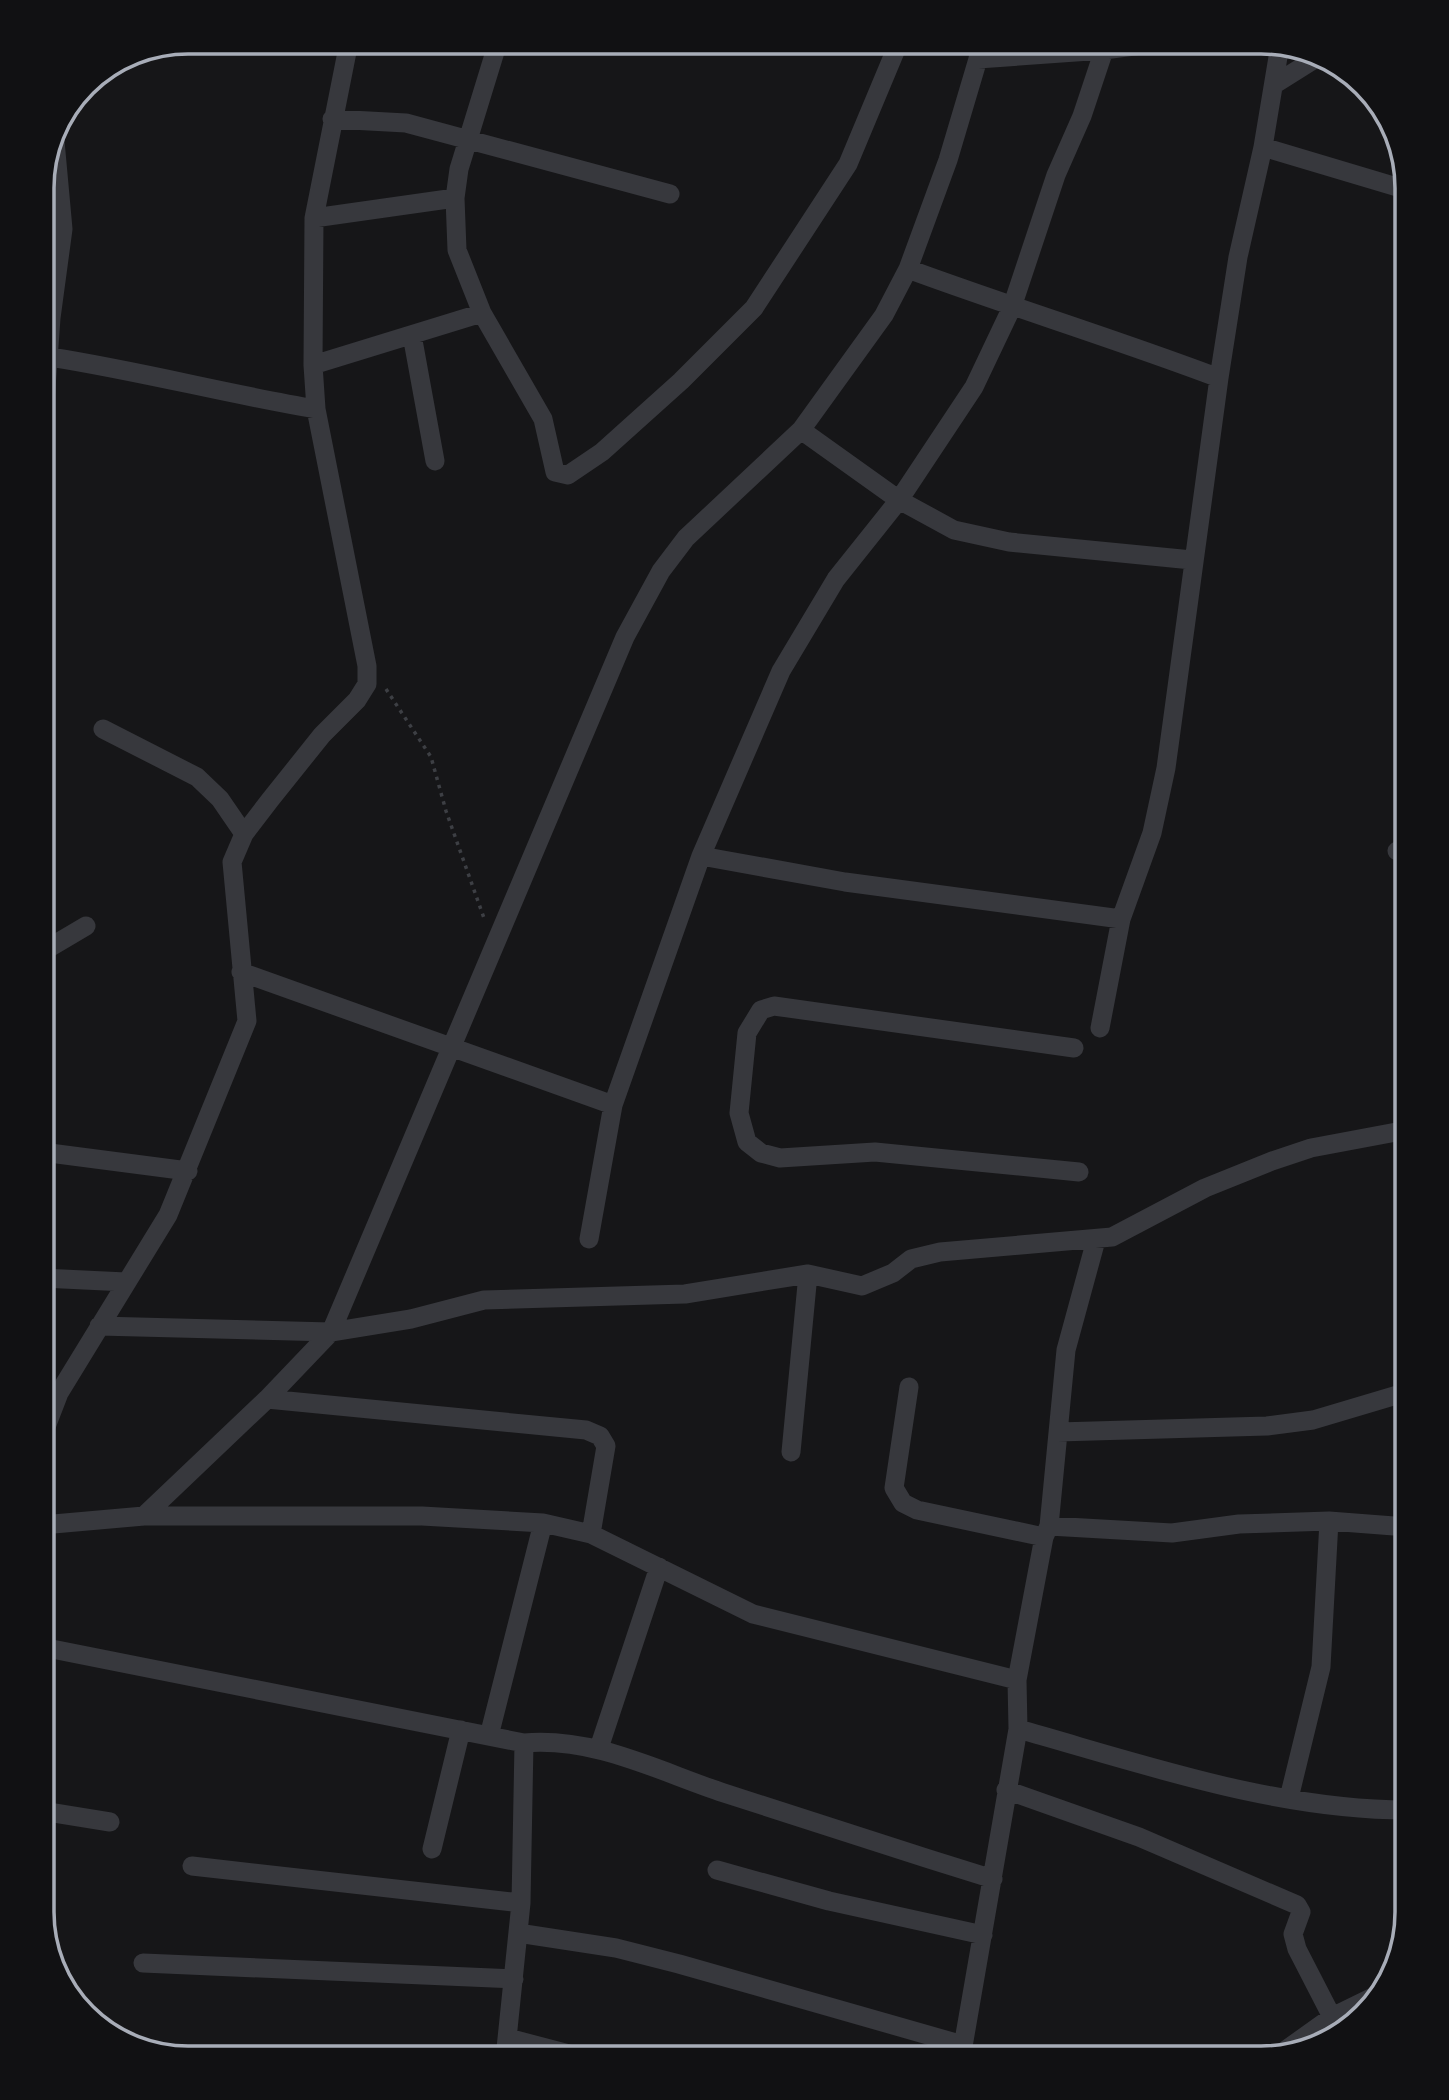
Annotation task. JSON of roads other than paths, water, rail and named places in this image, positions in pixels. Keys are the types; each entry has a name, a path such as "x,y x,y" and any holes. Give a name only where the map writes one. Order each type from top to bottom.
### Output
{"street":[{"path":"54,1404 168,1215 247,1021 232,862 244,834 322,735 357,700 367,684 366,666 316,409 313,365 314,218 346,54"},
{"path":"495,54 471,138 459,169 455,198 457,250 482,313 543,419 555,472 568,475 602,452 661,399 754,307 848,163 894,55"},
{"path":"145,1516 267,1399 331,1332 625,637 661,571 686,538 801,430 884,315 908,269 948,160 978,55"},
{"path":"589,1239 613,1105 701,856 781,671 836,579 899,500 974,387 1012,307 1056,175 1082,116 1102,55"},
{"path":"1100,1028 1121,919 1152,833 1166,768 1192,560 1238,257 1263,147 1279,56"},
{"path":"1275,84 1308,63"},
{"path":"332,119 407,123 471,138 670,194"},
{"path":"1263,147 1395,186"},
{"path":"55,308 63,229 57,163"},
{"path":"314,218 455,198"},
{"path":"908,269 1012,307 1095,331 1219,378"},
{"path":"313,365 482,313"},
{"path":"412,335 435,461"},
{"path":"55,358 128,369 228,393 316,409"},
{"path":"801,430 899,500 954,530 1009,542 1192,560"},
{"path":"103,729 198,778 220,799 244,834"},
{"path":"701,856 845,882 1121,919"},
{"path":"55,945 86,926"},
{"path":"241,972 613,1105"},
{"path":"1074,1048 774,1006 761,1010 747,1033 740,1113 747,1142 761,1153 780,1158 875,1152 1079,1172"},
{"path":"99,1326 331,1332 411,1319 484,1300 685,1294 808,1274 862,1286 893,1273 911,1259 940,1252 1112,1237 1205,1188 1272,1161 1311,1148 1395,1132"},
{"path":"54,1154 188,1171"},
{"path":"963,2046 1018,1729 1017,1680 1047,1532 1066,1350 1096,1240"},
{"path":"791,1452 808,1274"},
{"path":"54,1279 126,1282"},
{"path":"909,1388 894,1488 903,1503 916,1510 1047,1532 1172,1533 1239,1524 1329,1521 1395,1526"},
{"path":"1058,1432 1267,1426 1313,1420 1395,1396"},
{"path":"267,1399 593,1433 600,1436 606,1446 591,1534"},
{"path":"54,1524 145,1516 422,1516 543,1523 591,1534 753,1614 1017,1680"},
{"path":"1289,1798 1321,1667 1329,1521"},
{"path":"489,1736 543,1523"},
{"path":"599,1748 659,1567"},
{"path":"54,1649 524,1743 550,1742 599,1748 673,1776 993,1879"},
{"path":"1018,1729 1243,1789 1316,1803 1395,1809"},
{"path":"432,1849 461,1730"},
{"path":"507,2045 521,1903 524,1743"},
{"path":"1006,1790 1139,1837 1297,1905 1301,1912 1293,1934 1297,1949 1332,2017"},
{"path":"54,1813 110,1822"},
{"path":"192,1866 521,1903"},
{"path":"717,1870 829,1900 983,1935"},
{"path":"519,1933 615,1948 679,1964 945,2046"},
{"path":"143,1963 514,1979"},
{"path":"1306,2038 1332,2017 1355,2006"}]}
